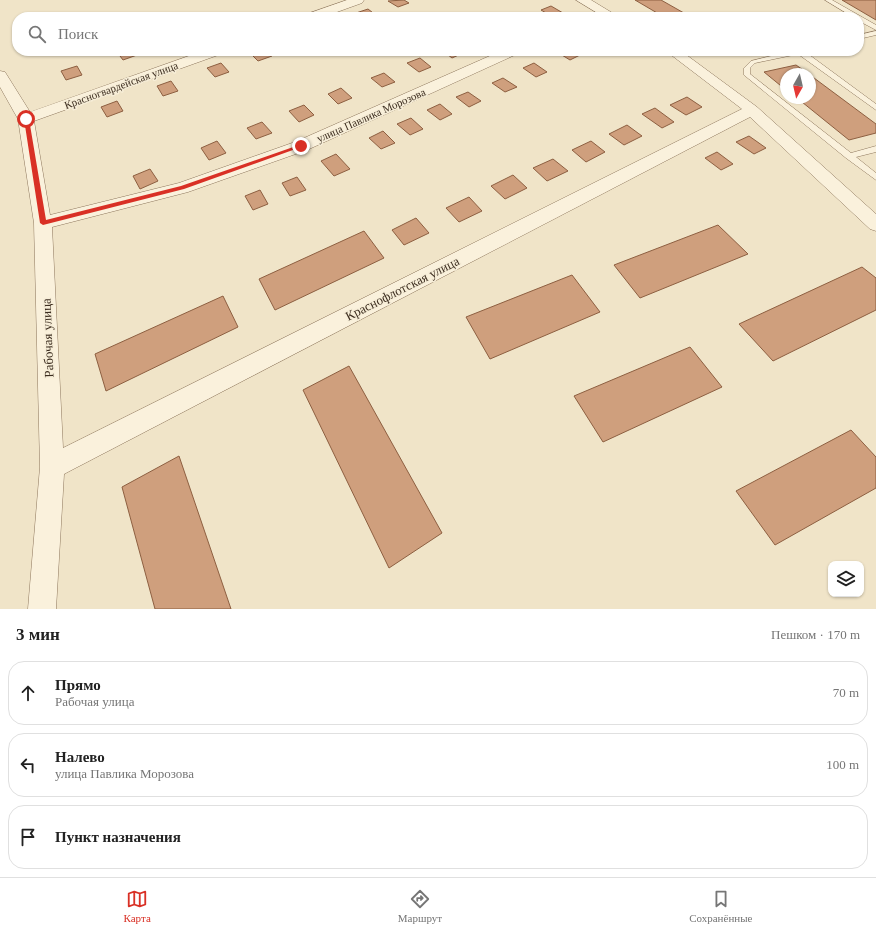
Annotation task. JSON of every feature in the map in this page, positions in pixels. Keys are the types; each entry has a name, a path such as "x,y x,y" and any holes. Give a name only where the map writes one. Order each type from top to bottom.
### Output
{"street":[{"path":"325,12 358,0"},
{"path":"582,0 605,12"},
{"path":"598,12 602,10"},
{"name":"Красногвардейская улица","path":"26,119 202,56"},
{"name":"улица Павлика Морозова","path":"43,223 182,188 301,146 501,56"},
{"path":"680,56 752,110 876,224"},
{"name":"Рабочая улица","path":"0,75 26,119 43,223 52,466 42,609"},
{"name":"Краснофлотская улица","path":"52,466 752,110"}],"lane":[{"path":"828,0 848,12"},
{"path":"864,21 876,28"},
{"path":"864,36 876,33"},
{"path":"779,56 753,62 747,68 748,75 876,178"},
{"path":"807,56 876,108"},
{"path":"849,156 876,149"}],"building":[{"path":"404,0 409,3 398,7 388,1"},
{"path":"635,0 661,0 682,12 655,12"},
{"path":"842,0 876,0 876,20"},
{"path":"551,6 561,12 544,12 541,10"},
{"path":"368,9 372,12 359,12"},
{"path":"120,56 134,56 123,60"},
{"path":"253,56 272,56 258,61"},
{"path":"564,56 578,56 570,60"},
{"path":"420,58 431,67 419,72 407,63"},
{"path":"221,63 229,72 215,77 207,68"},
{"path":"534,63 547,72 536,77 523,68"},
{"path":"796,65 800,68 782,68"},
{"path":"77,66 82,75 66,80 61,71"},
{"path":"780,68 780,85 764,72"},
{"path":"384,73 395,82 382,87 371,78"},
{"path":"503,78 517,87 505,92 492,83"},
{"path":"816,79 876,124 876,133 849,140 804,104 816,104"},
{"path":"171,81 178,91 163,96 157,86"},
{"path":"341,88 352,98 338,104 328,94"},
{"path":"468,92 481,101 469,107 456,97"},
{"path":"687,97 702,107 686,115 670,105"},
{"path":"117,101 123,111 107,117 101,107"},
{"path":"440,104 452,114 440,120 427,110"},
{"path":"304,105 314,115 299,122 289,111"},
{"path":"655,108 674,122 662,128 642,114"},
{"path":"411,118 423,129 410,135 397,124"},
{"path":"262,122 272,133 256,139 247,128"},
{"path":"627,125 642,136 624,145 609,134"},
{"path":"383,131 395,143 381,149 369,138"},
{"path":"749,136 766,148 754,154 736,142"},
{"path":"217,141 226,153 209,160 201,148"},
{"path":"591,141 605,152 586,162 572,150"},
{"path":"717,152 733,164 721,170 705,158"},
{"path":"336,154 350,169 334,176 321,161"},
{"path":"553,159 568,171 547,181 533,168"},
{"path":"150,169 158,181 140,189 133,176"},
{"path":"513,175 527,188 505,199 491,186"},
{"path":"297,177 306,190 290,196 282,183"},
{"path":"260,190 268,204 253,210 245,196"},
{"path":"469,197 482,211 459,222 446,208"},
{"path":"416,218 429,233 404,245 392,230"},
{"path":"718,225 748,254 640,298 614,265"},
{"path":"364,231 384,258 275,310 259,279"},
{"path":"862,267 876,278 876,310 773,361 739,324"},
{"path":"572,275 600,312 490,359 466,317"},
{"path":"223,296 238,327 106,391 95,354"},
{"path":"690,347 722,387 603,442 574,396"},
{"path":"349,366 442,533 389,568 303,390"},
{"path":"851,430 876,457 876,488 775,545 736,491"},
{"path":"179,456 231,609 155,609 122,487"}],"route":[{"path":"26,119 43,223 182,188 301,146"}]}
